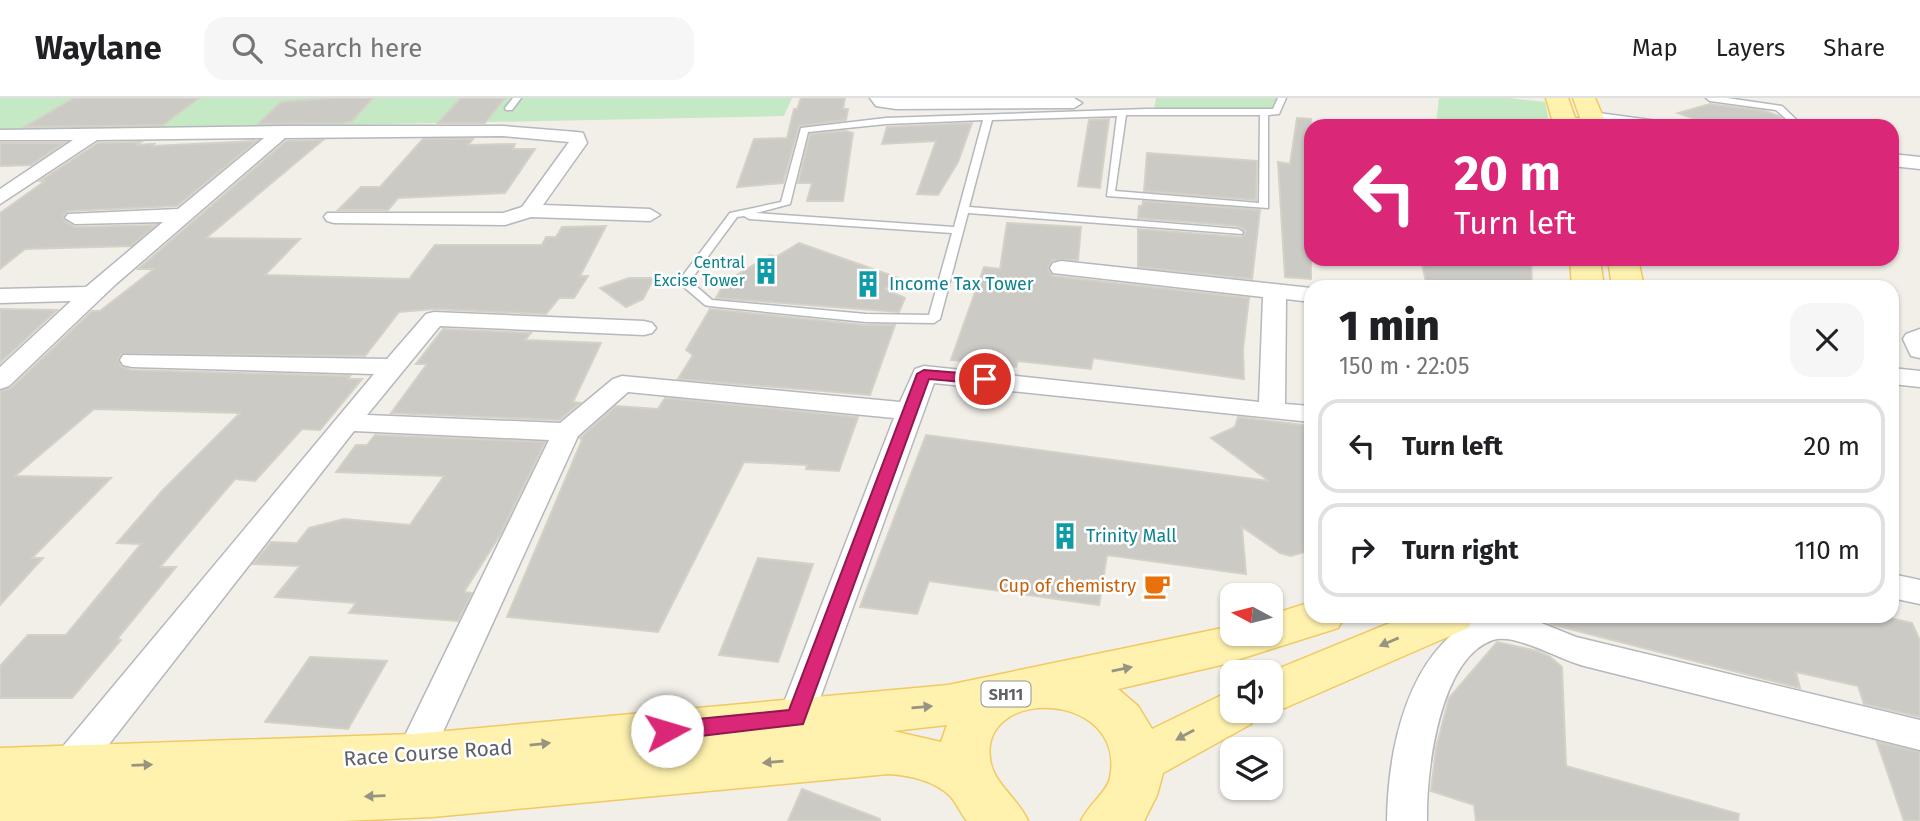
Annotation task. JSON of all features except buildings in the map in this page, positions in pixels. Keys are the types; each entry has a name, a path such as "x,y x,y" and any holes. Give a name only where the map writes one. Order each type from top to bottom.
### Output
{"main road":[{"path":"1557,98 1563,119"},
{"name":"SH11","path":"983,806 963,754 969,729 984,708 1018,690 1189,657 1256,640 1304,623"},
{"path":"1283,687 1435,623"},
{"name":"SH11","path":"1018,690 1058,687 1084,694 1108,707 1125,727 1136,750 1124,800"},
{"path":"848,734 948,705 1018,690"},
{"name":"Race Course Road","path":"0,770 68,768 430,781 796,718 848,734"},
{"name":"SH11","path":"1124,800 1220,721"},
{"path":"848,734 943,763 983,806"},
{"name":"Race Course Road","path":"0,811 122,814 848,734"}],"street":[{"path":"877,98 882,102 896,104 1074,103"},
{"path":"3,376 283,131"},
{"path":"0,135 96,132 155,135 283,131 503,131 577,137 578,143 528,211"},
{"path":"0,198 96,132"},
{"path":"1899,161 1920,163"},
{"path":"334,217 505,219 528,211 650,215"},
{"path":"75,218 184,215"},
{"path":"1060,268 1304,294"},
{"path":"1272,411 1275,291"},
{"path":"0,296 95,294"},
{"path":"68,768 347,422 434,319 644,328"},
{"path":"1920,335 1915,339 1920,351"},
{"path":"132,360 393,367"},
{"path":"796,718 924,374 1304,413"},
{"path":"1899,377 1920,379"},
{"path":"430,781 566,432 622,384 909,411"},
{"path":"347,422 566,432"},
{"path":"1899,588 1920,592"},
{"path":"1407,821 1407,780 1427,696 1458,646 1498,623"},
{"path":"1508,623 1570,649 1920,735"}],"lane":[{"path":"509,108 517,98"},
{"path":"1146,112 1150,98"},
{"path":"988,120 934,319 866,318 709,303 684,282 734,215 785,204 804,130 886,121 988,120 1146,112 1276,112 1282,98"},
{"path":"1710,98 1779,108 1791,119"},
{"path":"1122,113 1110,194 1264,206 1264,112"},
{"path":"963,210 1238,232"},
{"path":"734,215 958,230"}],"green space":[{"path":"0,98 792,98 784,116 0,132"},
{"path":"1156,98 1278,98 1272,110 1154,109"},
{"path":"1439,98 1509,98 1545,102 1549,119 1437,119"}],"place":[{"name":"Central Excise Tower","path":"766,271"},
{"name":"Income Tax Tower","path":"868,284"},
{"name":"Trinity Mall","path":"1065,536"},
{"name":"Cup of chemistry","path":"1157,586"}],"route":[{"path":"667,731 796,718 924,374 985,379"}]}
